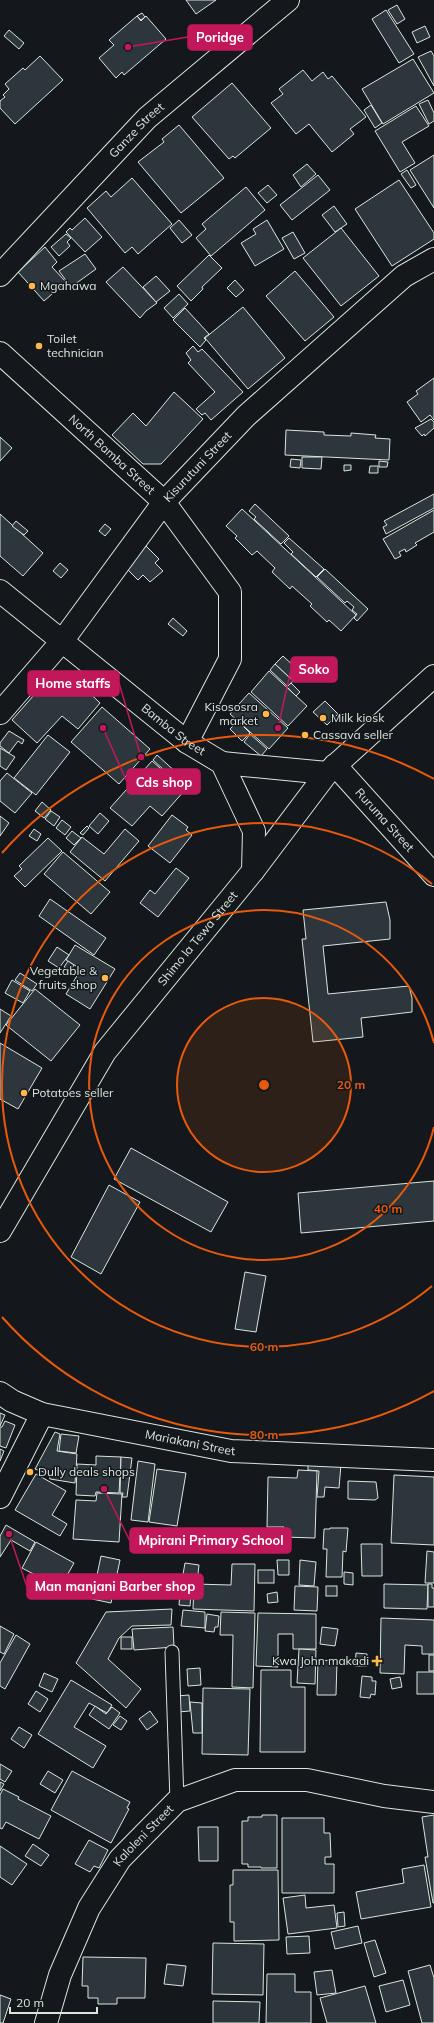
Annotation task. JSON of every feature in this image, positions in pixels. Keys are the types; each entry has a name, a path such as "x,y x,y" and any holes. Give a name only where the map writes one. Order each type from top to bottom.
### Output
{"street":[{"name":"Ganze Street","path":"0,275 147,118 288,0"},
{"name":"Kisurutuni Street","path":"0,713 63,640 164,502 246,416 404,276 434,260"},
{"name":"North Bamba Street","path":"0,353 164,502 230,592 230,659 187,742"},
{"name":"Bamba Street","path":"0,591 63,640 187,742 222,763"},
{"name":"Shimo la Tewa Street","path":"0,1231 105,1052 253,870 331,769 434,676"},
{"path":"253,870 254,831 222,763 331,769"},
{"name":"Ruruma Street","path":"331,769 434,875"},
{"name":"Mariakani Street","path":"0,1393 12,1401 42,1414 231,1451 434,1460"},
{"path":"0,1497 42,1414"},
{"name":"Kaloleni Street","path":"46,2023 60,1975 89,1908 120,1859 177,1801 235,1780 307,1780 384,1796 434,1802"}],"lane":[{"path":"172,1652 177,1801"}],"building":[{"path":"186,0 216,0 196,14"},
{"path":"397,5 405,19 397,24 388,10"},
{"path":"386,10 414,54 399,63 372,19"},
{"path":"142,13 145,17 141,20 137,16"},
{"path":"137,16 141,21 146,16 166,39 124,75 122,72 116,78 99,58 114,45 109,40"},
{"path":"425,26 430,37 417,43 412,32"},
{"path":"9,30 24,43 19,49 4,36"},
{"path":"431,51 434,56 434,86 418,57"},
{"path":"40,56 63,80 15,124 0,108 0,101 5,97 3,95 9,89 5,84 23,68 25,70"},
{"path":"413,59 434,93 383,124 362,89"},
{"path":"303,70 312,81 323,72 328,79 332,76 366,117 350,129 354,134 332,152 309,124 296,134 271,103 283,94 279,89"},
{"path":"232,83 271,128 235,158 233,156 229,159 192,117"},
{"path":"428,100 434,113 434,121 429,124 419,104"},
{"path":"371,105 382,123 375,128 364,110"},
{"path":"416,106 429,126 402,142 415,163 400,172 375,131"},
{"path":"179,125 224,178 181,213 138,162 164,142 162,139"},
{"path":"434,155 434,208 410,170"},
{"path":"307,164 316,174 301,187 293,175"},
{"path":"407,170 416,185 411,188 401,174"},
{"path":"318,175 330,190 292,220 280,205"},
{"path":"132,178 172,224 138,254 132,247 125,253 87,208 106,191 111,197"},
{"path":"399,180 434,233 434,239 392,266 355,209"},
{"path":"268,185 277,195 267,203 258,193"},
{"path":"246,187 265,210 211,256 196,238 206,229 202,224"},
{"path":"334,206 347,224 335,232 322,215"},
{"path":"85,218 102,237 85,252 66,232 70,228 72,230"},
{"path":"179,220 192,235 182,243 170,228"},
{"path":"267,220 284,249 255,266 241,243 256,234 253,229"},
{"path":"341,228 379,276 341,306 303,258"},
{"path":"293,232 305,253 294,259 282,238"},
{"path":"66,234 71,238 67,242 70,246 59,256 51,247"},
{"path":"45,247 57,262 52,267 66,282 44,301 18,272"},
{"path":"85,254 96,269 71,287 59,271"},
{"path":"209,255 222,268 202,287 203,289 191,301 177,286"},
{"path":"123,267 157,303 146,311 140,318 106,282"},
{"path":"295,271 334,317 305,341 266,296"},
{"path":"156,276 170,291 156,302 143,287"},
{"path":"235,280 244,290 236,297 227,288"},
{"path":"179,294 188,304 173,318 164,308"},
{"path":"243,307 285,358 248,389 205,338"},
{"path":"185,308 209,334 204,338 206,340 200,347 173,320"},
{"path":"193,346 198,352 202,349 243,392 211,420 205,413 202,415 196,409 215,392 188,363 191,360 186,353"},
{"path":"434,378 434,420 430,415 421,422 407,402 418,394 416,391"},
{"path":"174,392 203,419 161,464 143,464 112,435 133,413 146,426"},
{"path":"431,419 434,422 434,428 425,436 424,434 422,436 415,428"},
{"path":"286,430 324,432 324,435 351,436 351,433 376,435 375,438 390,439 389,460 285,455"},
{"path":"0,437 12,448 0,461"},
{"path":"302,457 322,457 321,469 302,468"},
{"path":"291,459 301,460 300,468 290,467"},
{"path":"379,461 388,462 387,467 379,467"},
{"path":"344,465 351,465 351,470 344,471"},
{"path":"370,466 378,466 378,473 369,473"},
{"path":"434,494 434,508 386,534 383,527 387,525 384,521"},
{"path":"255,504 289,536 281,544 254,519 256,517 249,511"},
{"path":"242,509 356,615 341,631 329,620 327,622 310,606 312,604 292,586 290,589 272,572 275,568 257,551 252,555 235,538 237,536 226,526"},
{"path":"434,510 434,532 415,543 417,545 406,552 405,549 399,552 401,556 395,559 383,539"},
{"path":"0,514 43,553 23,576 0,556"},
{"path":"16,521 28,531 24,535 12,526"},
{"path":"105,524 111,529 105,536 99,531"},
{"path":"289,538 324,569 316,577 291,554 293,552 284,543"},
{"path":"144,544 159,559 155,563 163,571 150,582 143,575 138,580 122,564"},
{"path":"60,563 68,570 61,578 53,571"},
{"path":"325,569 368,609 357,621 354,618 357,614 352,610 354,607 347,601 345,603 317,577"},
{"path":"173,618 187,631 183,636 168,624"},
{"path":"283,656 297,669 290,678 275,664"},
{"path":"275,664 293,681 288,687 270,670"},
{"path":"269,671 307,706 288,726 251,692"},
{"path":"49,678 74,678 100,703 78,729 62,716 37,743 12,720"},
{"path":"291,683 300,692 296,696 287,687"},
{"path":"249,693 288,728 269,749 230,714"},
{"path":"325,701 338,714 327,725 313,712"},
{"path":"102,707 150,749 119,784 71,742"},
{"path":"238,721 250,733 242,741 230,729"},
{"path":"9,731 24,740 22,744 18,741 9,753 0,746 0,743"},
{"path":"250,734 267,749 261,756 244,742"},
{"path":"48,735 70,752 36,795 14,778"},
{"path":"0,748 15,757 6,770 0,766"},
{"path":"157,755 177,773 173,778 153,760"},
{"path":"152,761 185,790 162,816 150,806 132,826 110,808"},
{"path":"7,773 32,793 15,813 0,801 0,781"},
{"path":"42,802 51,810 44,818 35,811"},
{"path":"51,811 60,817 54,826 45,819"},
{"path":"100,813 109,821 98,834 89,826"},
{"path":"172,815 188,827 186,830 192,835 170,863 148,846"},
{"path":"0,816 9,823 0,836"},
{"path":"62,820 71,827 65,835 56,828"},
{"path":"87,826 89,828 83,835 80,833"},
{"path":"34,829 41,834 37,841 29,836"},
{"path":"125,829 139,841 105,881 70,852 82,837 104,854"},
{"path":"72,831 81,838 74,845 66,838"},
{"path":"48,838 62,851 25,887 14,876 22,869 19,866"},
{"path":"63,852 110,892 91,914 44,874"},
{"path":"176,868 189,878 158,917 140,903 150,890 155,894"},
{"path":"50,899 106,938 94,955 39,916"},
{"path":"386,902 390,920 390,939 323,946 328,994 409,986 412,998 412,1012 361,1018 363,1037 313,1042 302,939 306,939 303,910"},
{"path":"75,945 115,969 90,1009 66,994 81,969 66,960"},
{"path":"57,947 69,955 59,968 48,961"},
{"path":"68,961 74,965 70,971 64,967"},
{"path":"20,973 37,984 32,991 15,980"},
{"path":"12,980 30,991 23,1003 5,993"},
{"path":"35,989 80,1025 51,1061 6,1025"},
{"path":"0,1009 11,1016 0,1033"},
{"path":"0,1043 42,1068 18,1109 0,1099"},
{"path":"131,1148 228,1202 211,1232 114,1179"},
{"path":"434,1181 434,1221 301,1233 298,1193"},
{"path":"109,1185 140,1202 101,1274 71,1257"},
{"path":"245,1272 266,1276 256,1332 235,1329"},
{"path":"0,1413 5,1415 0,1426"},
{"path":"5,1421 15,1425 6,1448 0,1446 0,1427 2,1427"},
{"path":"55,1432 60,1434 57,1451 77,1454 75,1483 50,1479 49,1474 35,1469"},
{"path":"61,1434 79,1436 76,1453 59,1451"},
{"path":"0,1449 4,1451 0,1461"},
{"path":"96,1456 121,1457 119,1493 96,1492 95,1496 76,1495 77,1464 96,1465"},
{"path":"121,1457 132,1458 127,1497 122,1497 123,1493 120,1493"},
{"path":"138,1461 155,1464 148,1522 131,1520"},
{"path":"308,1462 341,1464 339,1488 325,1487 324,1497 317,1497 319,1471 308,1470"},
{"path":"157,1469 186,1473 177,1526 149,1522"},
{"path":"298,1470 317,1471 315,1538 284,1537 284,1527 267,1527 268,1477 297,1478"},
{"path":"36,1474 66,1491 52,1515 67,1524 60,1536 15,1510"},
{"path":"394,1475 434,1477 434,1545 391,1543"},
{"path":"348,1481 376,1482 378,1498 375,1500 348,1499"},
{"path":"97,1493 122,1494 119,1542 73,1539 76,1500 96,1501"},
{"path":"6,1525 35,1542 30,1551 11,1540 0,1557 0,1536"},
{"path":"348,1528 346,1552 343,1551 342,1577 326,1577 327,1549 323,1549 324,1529"},
{"path":"36,1542 74,1563 60,1588 22,1568"},
{"path":"361,1544 382,1544 382,1576 362,1576"},
{"path":"427,1551 434,1552 434,1583 425,1583"},
{"path":"101,1556 120,1560 111,1603 92,1599"},
{"path":"277,1560 289,1560 289,1575 278,1575"},
{"path":"300,1560 316,1562 314,1586 299,1585"},
{"path":"185,1563 199,1565 197,1582 182,1580"},
{"path":"232,1564 255,1564 254,1611 193,1609 194,1584 231,1585"},
{"path":"258,1570 274,1570 274,1583 258,1583"},
{"path":"344,1572 353,1573 353,1585 344,1584"},
{"path":"384,1584 428,1585 427,1609 384,1608"},
{"path":"428,1584 432,1584 432,1588 434,1588 434,1607 428,1607"},
{"path":"295,1586 318,1587 317,1611 294,1610"},
{"path":"326,1586 337,1586 337,1596 326,1596"},
{"path":"277,1592 278,1602 268,1603 267,1594"},
{"path":"180,1593 191,1594 190,1606 179,1605"},
{"path":"172,1609 171,1625 132,1626 119,1638 108,1659 141,1689 126,1708 76,1663 106,1612"},
{"path":"183,1610 205,1612 205,1628 181,1626"},
{"path":"221,1612 255,1613 253,1688 232,1687 233,1635 220,1635"},
{"path":"258,1613 316,1614 316,1649 293,1649 293,1634 278,1634 278,1667 256,1666"},
{"path":"207,1614 219,1616 218,1627 215,1627 214,1632 205,1631"},
{"path":"381,1618 434,1620 434,1654 422,1654 422,1646 405,1645 404,1674 380,1673"},
{"path":"0,1626 14,1634 4,1654 0,1652"},
{"path":"173,1627 174,1647 134,1650 132,1629"},
{"path":"322,1627 338,1629 335,1646 320,1644"},
{"path":"16,1635 30,1644 5,1689 0,1686 0,1663"},
{"path":"121,1637 132,1637 132,1649 121,1649"},
{"path":"299,1649 316,1650 315,1684 297,1683"},
{"path":"356,1653 367,1654 367,1666 355,1666"},
{"path":"429,1655 434,1655 434,1671 429,1671"},
{"path":"318,1660 337,1661 336,1695 317,1695"},
{"path":"200,1668 201,1685 188,1686 187,1669"},
{"path":"261,1670 291,1670 291,1687 305,1687 305,1752 260,1752"},
{"path":"417,1672 434,1672 434,1694 417,1694"},
{"path":"44,1673 58,1679 52,1692 39,1686"},
{"path":"362,1676 372,1677 372,1681 376,1681 375,1695 371,1694 370,1698 360,1697"},
{"path":"400,1677 402,1687 392,1689 390,1679"},
{"path":"71,1680 112,1705 107,1713 89,1703 74,1727 106,1746 93,1768 38,1734"},
{"path":"203,1688 250,1689 248,1755 202,1754"},
{"path":"36,1691 48,1699 40,1712 28,1704"},
{"path":"189,1695 190,1711 178,1712 177,1696"},
{"path":"190,1702 202,1703 202,1733 193,1733"},
{"path":"95,1706 106,1714 112,1707 120,1713 109,1729 89,1715"},
{"path":"150,1711 158,1722 147,1730 139,1719"},
{"path":"120,1716 127,1721 121,1730 113,1725"},
{"path":"19,1727 32,1735 24,1748 11,1739"},
{"path":"0,1764 12,1771 5,1782 0,1779"},
{"path":"48,1771 63,1780 55,1793 40,1784"},
{"path":"72,1771 130,1802 127,1808 129,1809 111,1843 51,1810"},
{"path":"0,1782 4,1784 0,1791"},
{"path":"3,1789 19,1797 18,1799 51,1816 39,1839 6,1822 2,1829 0,1828 0,1795"},
{"path":"262,1815 277,1815 277,1868 248,1867 248,1864 242,1864 242,1821 248,1821 248,1817 262,1817"},
{"path":"434,1815 433,1903 425,1857 428,1857 422,1817"},
{"path":"282,1818 324,1818 324,1833 330,1833 331,1857 325,1857 325,1864 334,1864 334,1893 282,1893"},
{"path":"198,1827 218,1827 218,1861 199,1861"},
{"path":"89,1840 108,1850 99,1868 94,1866 90,1872 75,1864"},
{"path":"33,1844 49,1855 41,1866 25,1856"},
{"path":"0,1846 27,1864 12,1885 0,1877"},
{"path":"424,1865 431,1907 361,1919 356,1892 404,1883 402,1869"},
{"path":"233,1870 278,1870 279,1940 234,1941 234,1922 230,1922 230,1885 233,1885"},
{"path":"305,1895 306,1908 334,1905 337,1928 288,1934 283,1898"},
{"path":"344,1912 345,1926 338,1927 337,1913"},
{"path":"358,1926 362,1943 335,1949 331,1932"},
{"path":"309,1936 310,1953 287,1954 286,1937"},
{"path":"375,1940 386,1973 374,1977 364,1943"},
{"path":"213,1943 264,1944 263,1995 212,1994"},
{"path":"83,1957 146,1958 145,1998 117,1998 117,2004 98,2004 98,1998 88,1998 88,1986 82,1986"},
{"path":"167,1964 186,1966 183,1986 164,1984"},
{"path":"430,1965 434,1978 434,2023 422,2023 408,1971"},
{"path":"332,1970 336,1993 317,1995 314,1972"},
{"path":"267,1974 295,1974 295,1992 311,1992 311,2023 266,2023"},
{"path":"403,1980 410,2005 386,2012 379,1986"},
{"path":"365,1986 376,2023 327,2023 320,1998"},
{"path":"0,1995 11,1999 3,2023 0,2023"},
{"path":"213,2001 260,2002 259,2023 213,2023"}],"place":[{"name":"Poridge","path":"128,47"},
{"name":"Mgahawa","path":"32,286"},
{"name":"Toilet technician","path":"39,346"},
{"name":"Kisososra market","path":"266,714"},
{"name":"Milk kiosk","path":"323,718"},
{"name":"Cds shop","path":"103,728"},
{"name":"Soko","path":"278,728"},
{"name":"Cassava seller","path":"305,735"},
{"name":"Home staffs","path":"141,757"},
{"name":"Vegetable & fruits shop","path":"105,978"},
{"name":"Potatoes seller","path":"24,1093"},
{"name":"Dully deals shops","path":"30,1472"},
{"name":"Mpirani Primary School","path":"104,1489"},
{"name":"Man manjani Barber shop","path":"9,1534"},
{"name":"Kwa John makadi","path":"377,1661"}]}
